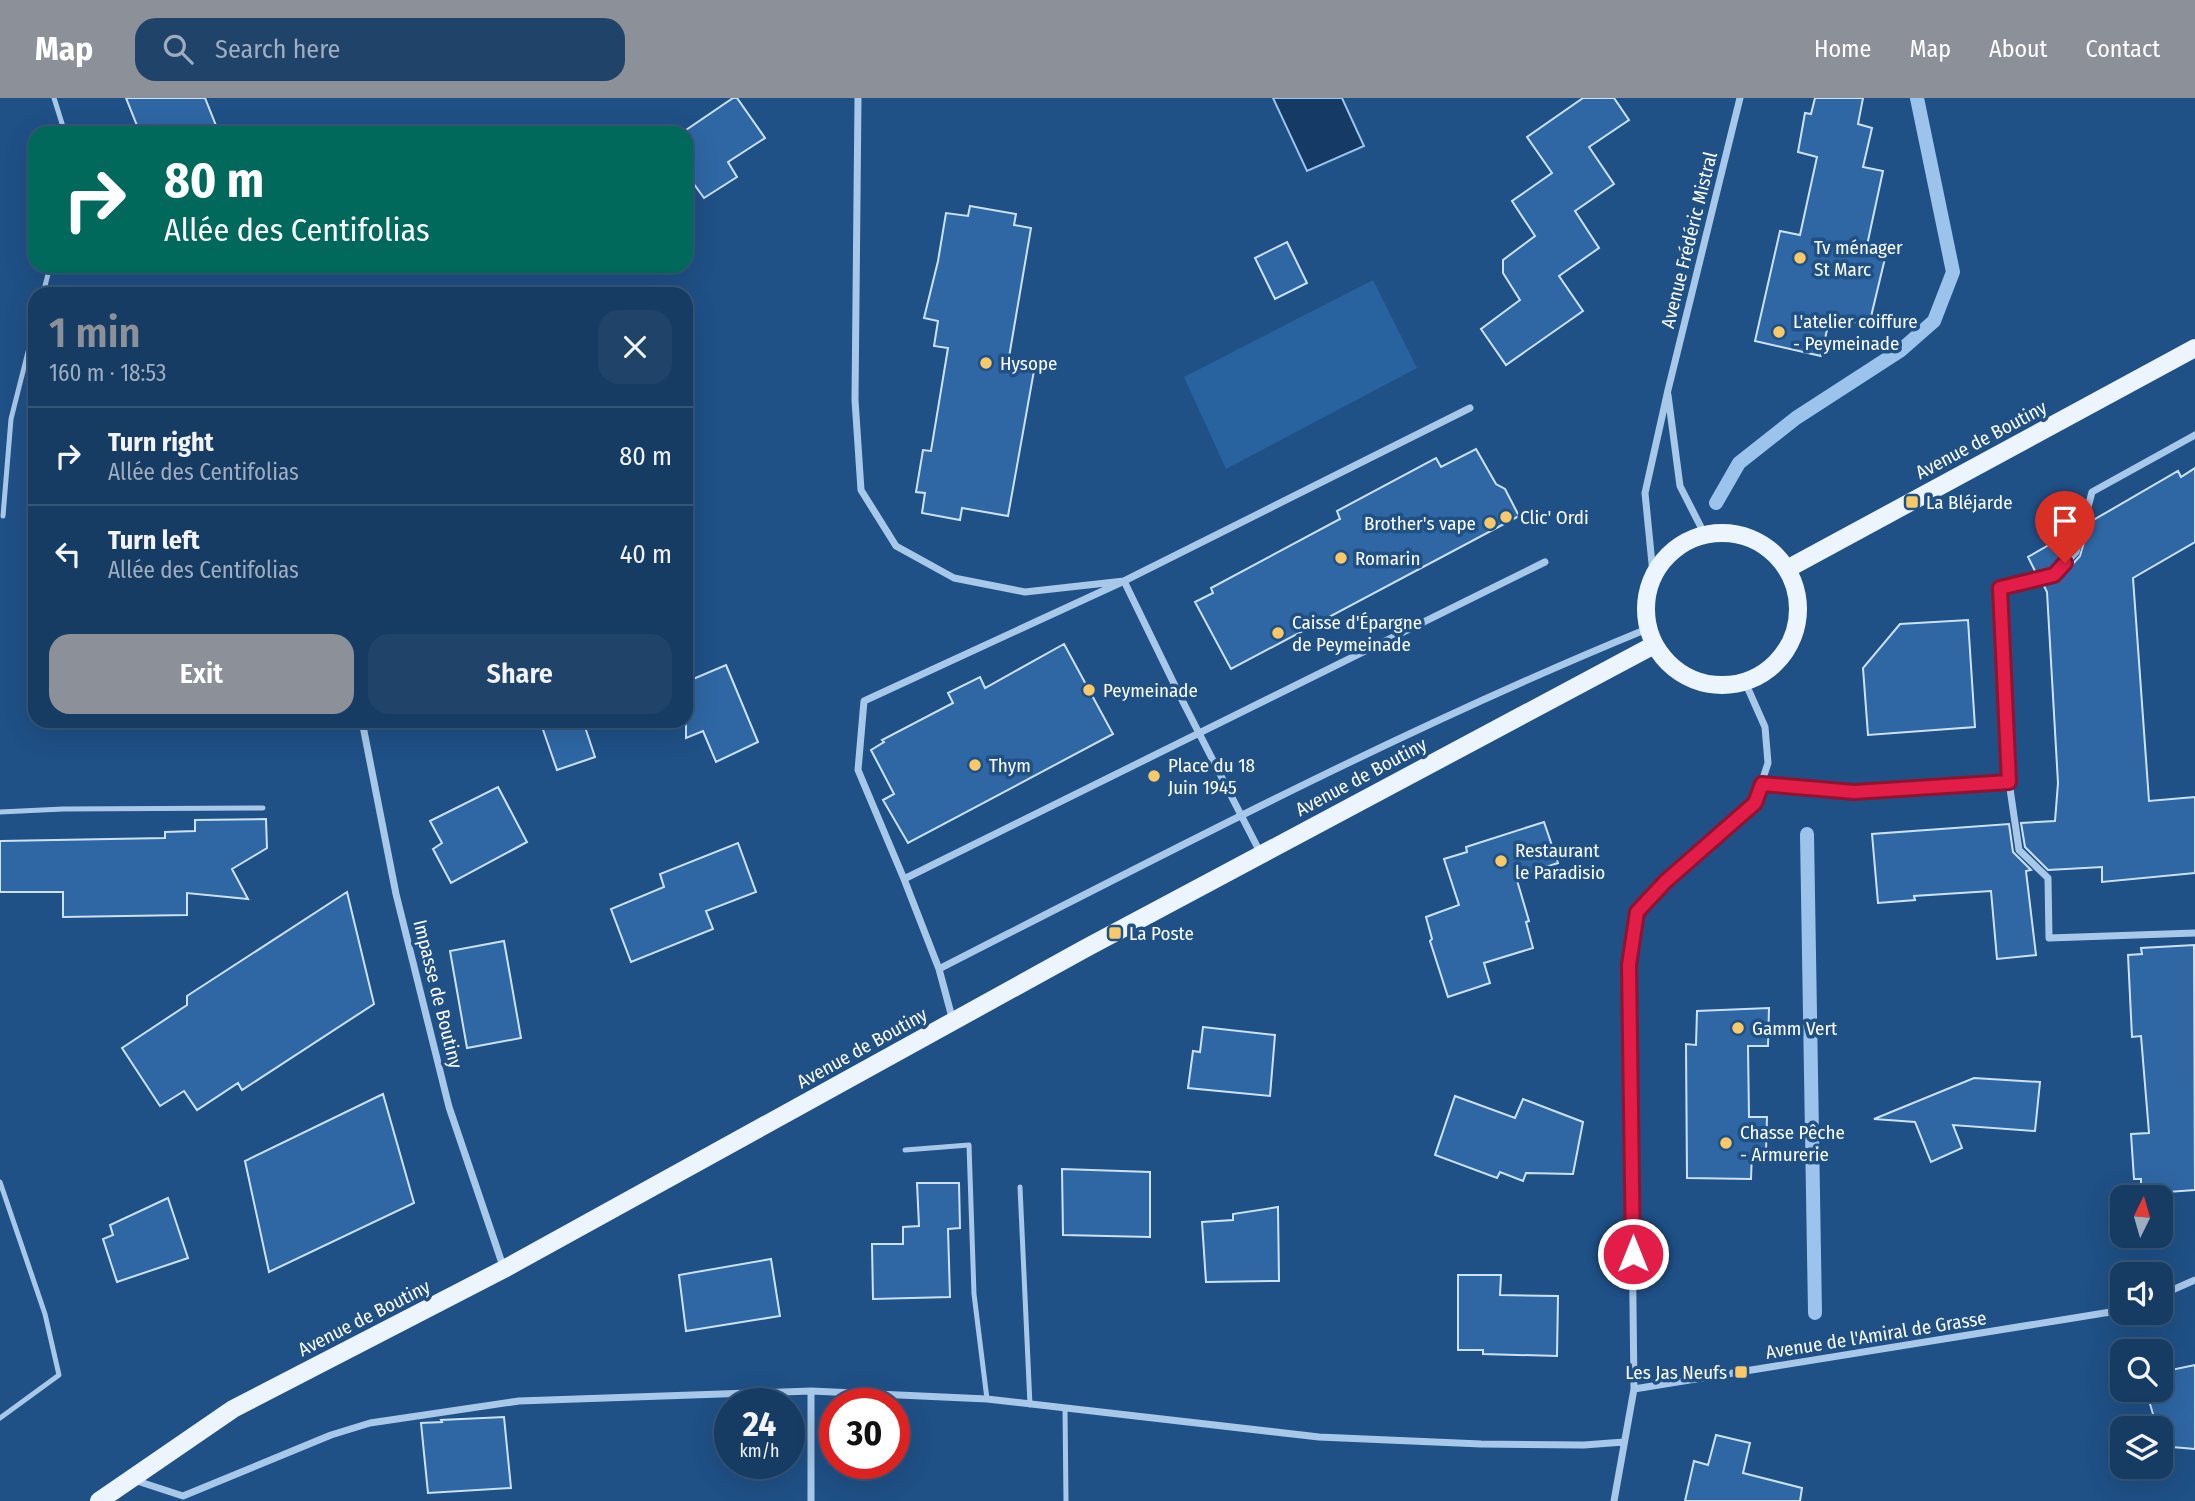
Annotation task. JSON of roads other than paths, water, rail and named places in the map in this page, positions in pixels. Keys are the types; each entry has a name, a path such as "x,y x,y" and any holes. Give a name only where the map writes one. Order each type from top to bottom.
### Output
{"main road":[{"name":"Avenue de Boutiny","path":"1787,569 2195,348"},
{"path":"1729,533 1751,539 1772,551 1787,569 1796,590 1798,614 1794,636 1782,656 1766,671 1745,682 1719,685 1693,680 1670,665 1651,637 1645,610 1653,574 1666,556 1684,542 1705,535 1729,533"},
{"name":"Avenue de Boutiny","path":"99,1501 233,1409 505,1269 1262,854 1651,637"}],"street":[{"path":"858,98 855,400 861,490 896,546 954,578 1025,592 1124,581"},
{"name":"Avenue Frédéric Mistral","path":"1653,574 1645,493 1740,98"},
{"name":"Avenue Frédéric Mistral","path":"1668,390 1680,486 1705,535"},
{"path":"953,1022 939,969 859,770 864,701 1124,581 1470,408"},
{"path":"2195,435 2092,492 2076,552 2054,575 2000,588 2009,782 2019,850 2048,878 2049,938 2195,933"},
{"path":"904,878 1545,562"},
{"path":"1124,581 1262,854"},
{"path":"939,969 1241,815 1561,664 1651,637"},
{"path":"1614,1501 1634,1389 1629,965 1637,912 1666,881 1755,803 1768,763 1765,726 1745,682"},
{"name":"Impasse de Boutiny","path":"363,728 397,894 449,1107 505,1269"},
{"path":"1762,784 1854,792 2009,782"},
{"path":"2173,1290 2195,1280"},
{"name":"Avenue de l'Amiral de Grasse","path":"1634,1389 2110,1312"},
{"path":"129,1479 183,1496 331,1435 370,1423 519,1401 811,1391 988,1399 1319,1437 1481,1444 1584,1445 1624,1442"},
{"path":"811,1391 811,1501"}],"lane":[{"path":"54,98 63,126"},
{"path":"3,516 10,419 28,351"},
{"path":"0,812 263,808"},
{"path":"905,1150 969,1145 974,1294 988,1399"},
{"path":"0,1182 45,1314 59,1375 0,1418"},
{"path":"1020,1187 1030,1405"},
{"path":"1065,1408 1066,1501"}],"waterway":[{"path":"1716,503 1739,463 1796,418 1901,350 1934,321 1953,272 1917,98"},
{"path":"1807,834 1815,1313"}],"place":[{"name":"Tv ménager St Marc","path":"1800,258"},
{"name":"L'atelier coiffure - Peymeinade","path":"1779,332"},
{"name":"Hysope","path":"986,363"},
{"name":"La Bléjarde","path":"1912,502"},
{"name":"Clic' Ordi","path":"1506,517"},
{"name":"Brother's vape","path":"1490,523"},
{"name":"Romarin","path":"1341,558"},
{"name":"Caisse d'Épargne de Peymeinade","path":"1278,633"},
{"name":"Peymeinade","path":"1089,690"},
{"name":"Thym","path":"975,765"},
{"name":"Place du 18 Juin 1945","path":"1154,776"},
{"name":"Restaurant le Paradisio","path":"1501,861"},
{"name":"La Poste","path":"1115,933"},
{"name":"Gamm Vert","path":"1738,1028"},
{"name":"Chasse Pêche - Armurerie","path":"1726,1143"},
{"name":"Les Jas Neufs","path":"1741,1372"}]}
